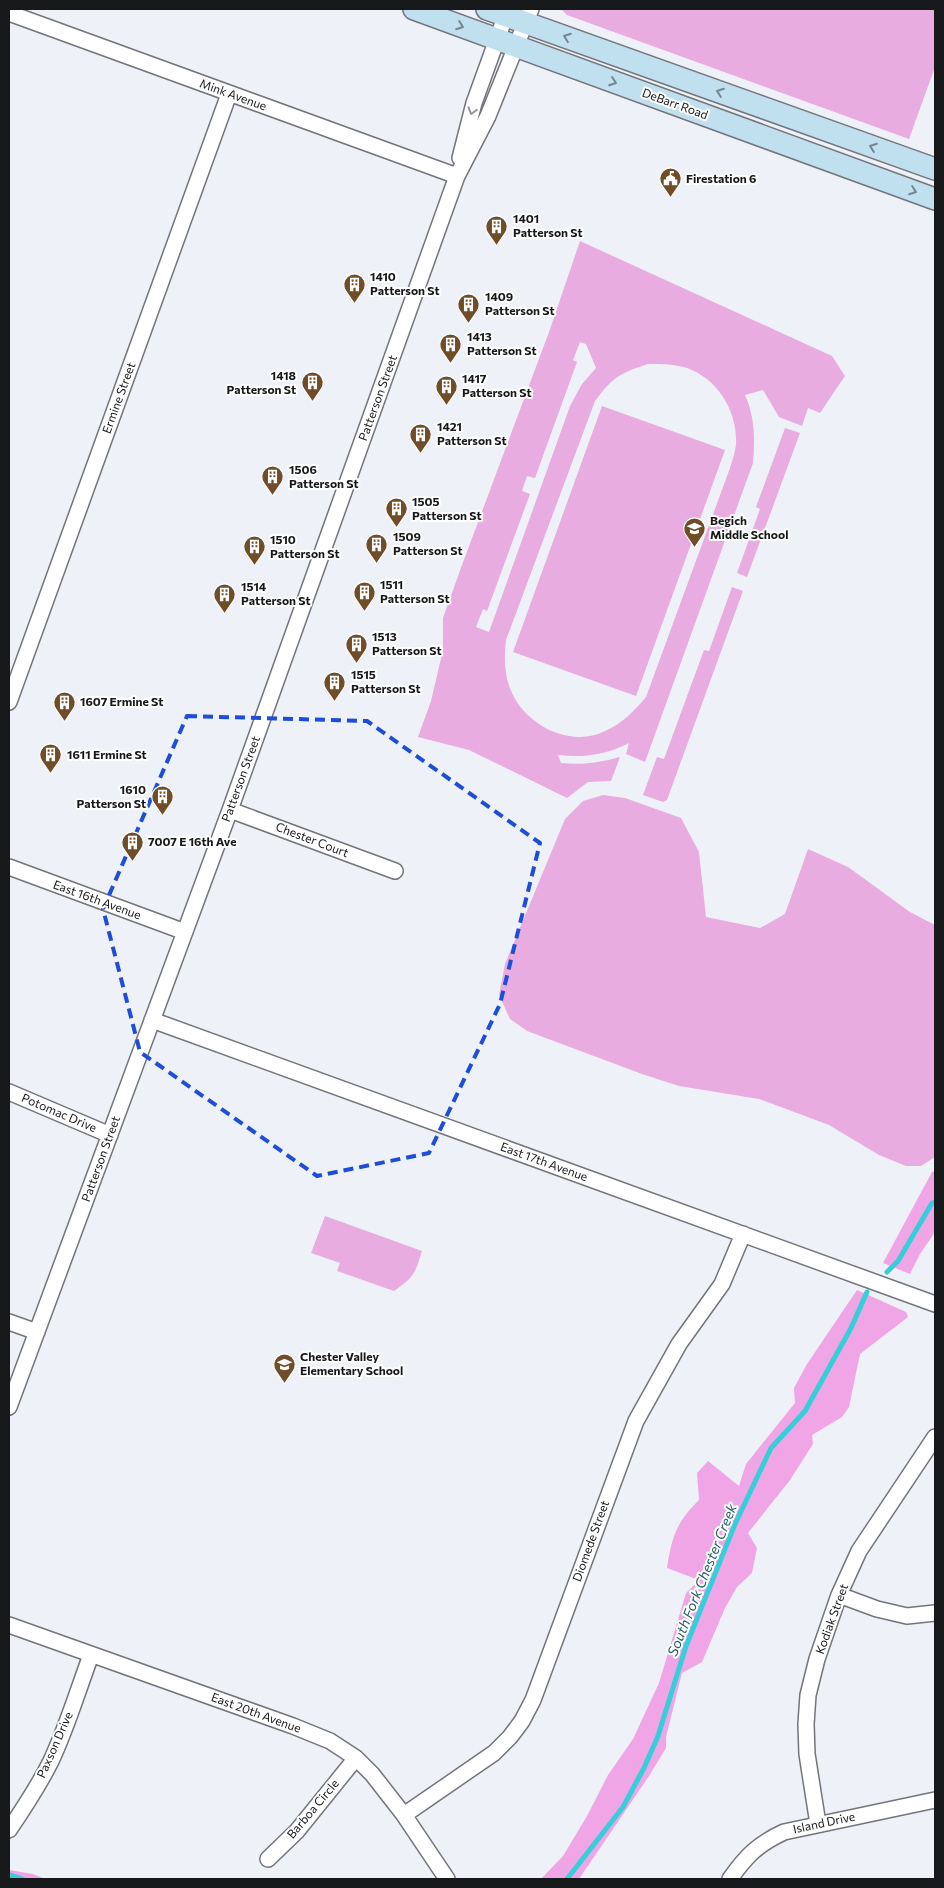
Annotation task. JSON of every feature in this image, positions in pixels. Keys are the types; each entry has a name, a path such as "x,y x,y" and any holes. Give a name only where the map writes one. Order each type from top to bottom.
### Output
{"main road":[{"name":"DeBarr Road","path":"414,9 935,199"},
{"path":"500,11 528,16 927,166"},
{"path":"716,120 747,124 793,136 893,172 927,166"}],"street":[{"name":"Patterson Street","path":"9,1408 230,810 457,176 488,116 506,43 500,11"},
{"name":"Mink Avenue","path":"9,13 457,176"},
{"name":"Patterson Street","path":"457,176 467,128 506,43 528,16"},
{"name":"Ermine Street","path":"9,702 229,94"},
{"name":"Chester Court","path":"230,810 394,871"},
{"name":"East 16th Avenue","path":"9,867 185,932"},
{"name":"East 17th Avenue","path":"152,1020 935,1304"},
{"name":"Potomac Drive","path":"9,1092 110,1134"},
{"name":"Diomede Street","path":"404,1815 494,1753 510,1737 522,1720 533,1700 636,1421 679,1344 722,1284 743,1234"},
{"path":"9,1322 36,1332"},
{"name":"Kodiak Street","path":"818,1824 807,1754 808,1695 817,1659 839,1595 859,1551 935,1437"},
{"path":"839,1595 877,1609 907,1616 935,1613"},
{"name":"East 20th Avenue","path":"9,1625 293,1726 330,1741 356,1758 372,1774 404,1815 447,1879"},
{"name":"Paxson Drive","path":"9,1830 33,1795 51,1761 64,1732 91,1655"},
{"name":"Barboa Circle","path":"268,1859 297,1831 356,1758"},
{"name":"Island Drive","path":"730,1879 748,1855 766,1841 784,1832 935,1800"}],"highlighted area":[{"path":"187,716 367,721 540,843 500,1004 429,1153 317,1176 140,1052 103,909"}],"shaded area":[{"path":"561,9 935,9 935,67 909,139 567,15"},
{"path":"580,241 832,356 845,376 820,413 808,408 802,426 779,417 763,390 745,395 754,428 753,463 645,762 626,754 629,743 594,755 558,755 561,763 569,764 605,761 620,757 611,781 588,782 567,798 469,750 418,737 431,701 443,650 443,618 549,332","holes":["580,342 586,344 596,368 582,384 570,406 489,632 476,627 483,609 487,611 530,494 522,491 527,476 535,478 577,362 573,360","648,364 687,368 698,373 717,388 730,409 734,421 736,433 735,451 646,697 622,721 605,731 592,736 578,737 565,735 551,731 539,724 519,705 509,687 506,674 506,640 595,401 617,377"]},
{"path":"602,406 725,450 636,696 513,652"},
{"path":"785,428 800,433 747,577 737,573 760,509 756,507"},
{"path":"732,587 743,591 667,800 663,802 643,795 657,757 664,759 704,650 709,651"},
{"path":"603,795 625,798 681,818 699,852 706,917 760,928 785,914 808,849 848,867 910,912 935,925 935,1157 921,1166 906,1166 879,1155 829,1125 759,1099 679,1086 527,1031 510,1019 499,995 505,964 565,819 583,801"},
{"path":"935,1171 935,1232 920,1254 910,1274 883,1263 932,1172"},
{"path":"325,1216 422,1251 413,1274 394,1291 337,1271 340,1263 311,1253"},
{"path":"857,1290 906,1312 908,1317 860,1354 849,1407 842,1417 812,1435 813,1444 790,1480 748,1533 757,1548 752,1573 737,1587 725,1608 702,1662 682,1673 666,1737 666,1748 649,1776 579,1879 541,1879 563,1856 587,1816 608,1775 633,1739 659,1683 686,1593 699,1580 667,1568 676,1531 685,1516 699,1500 697,1473 708,1461 739,1486 746,1464 795,1403 794,1388 807,1364"},
{"path":"9,1870 33,1874 45,1879 9,1879"}],"waterway":[{"name":"South Fork Chester Creek","path":"887,1272 898,1261 932,1203 935,1202"},
{"name":"South Fork Chester Creek","path":"567,1879 623,1807 644,1768 658,1736 686,1646 735,1524 771,1448 805,1411 851,1328 867,1292"},
{"name":"South Fork Chester Creek","path":"9,1875 22,1879"}],"place":[{"name":"Firestation 6","path":"670,198"},
{"name":"1401 Patterson St","path":"497,245"},
{"name":"1410 Patterson St","path":"354,303"},
{"name":"1409 Patterson St","path":"469,323"},
{"name":"1413 Patterson St","path":"451,363"},
{"name":"1418 Patterson St","path":"312,402"},
{"name":"1417 Patterson St","path":"446,405"},
{"name":"1421 Patterson St","path":"421,453"},
{"name":"1506 Patterson St","path":"273,496"},
{"name":"1505 Patterson St","path":"396,528"},
{"name":"Begich Middle School","path":"694,547"},
{"name":"1509 Patterson St","path":"377,563"},
{"name":"1510 Patterson St","path":"254,566"},
{"name":"1511 Patterson St","path":"364,611"},
{"name":"1514 Patterson St","path":"225,613"},
{"name":"1513 Patterson St","path":"356,663"},
{"name":"1515 Patterson St","path":"335,701"},
{"name":"1607 Ermine St","path":"64,721"},
{"name":"1611 Ermine St","path":"51,774"},
{"name":"1610 Patterson St","path":"162,816"},
{"name":"7007 E 16th Ave","path":"132,861"},
{"name":"Chester Valley Elementary School","path":"284,1383"}]}
